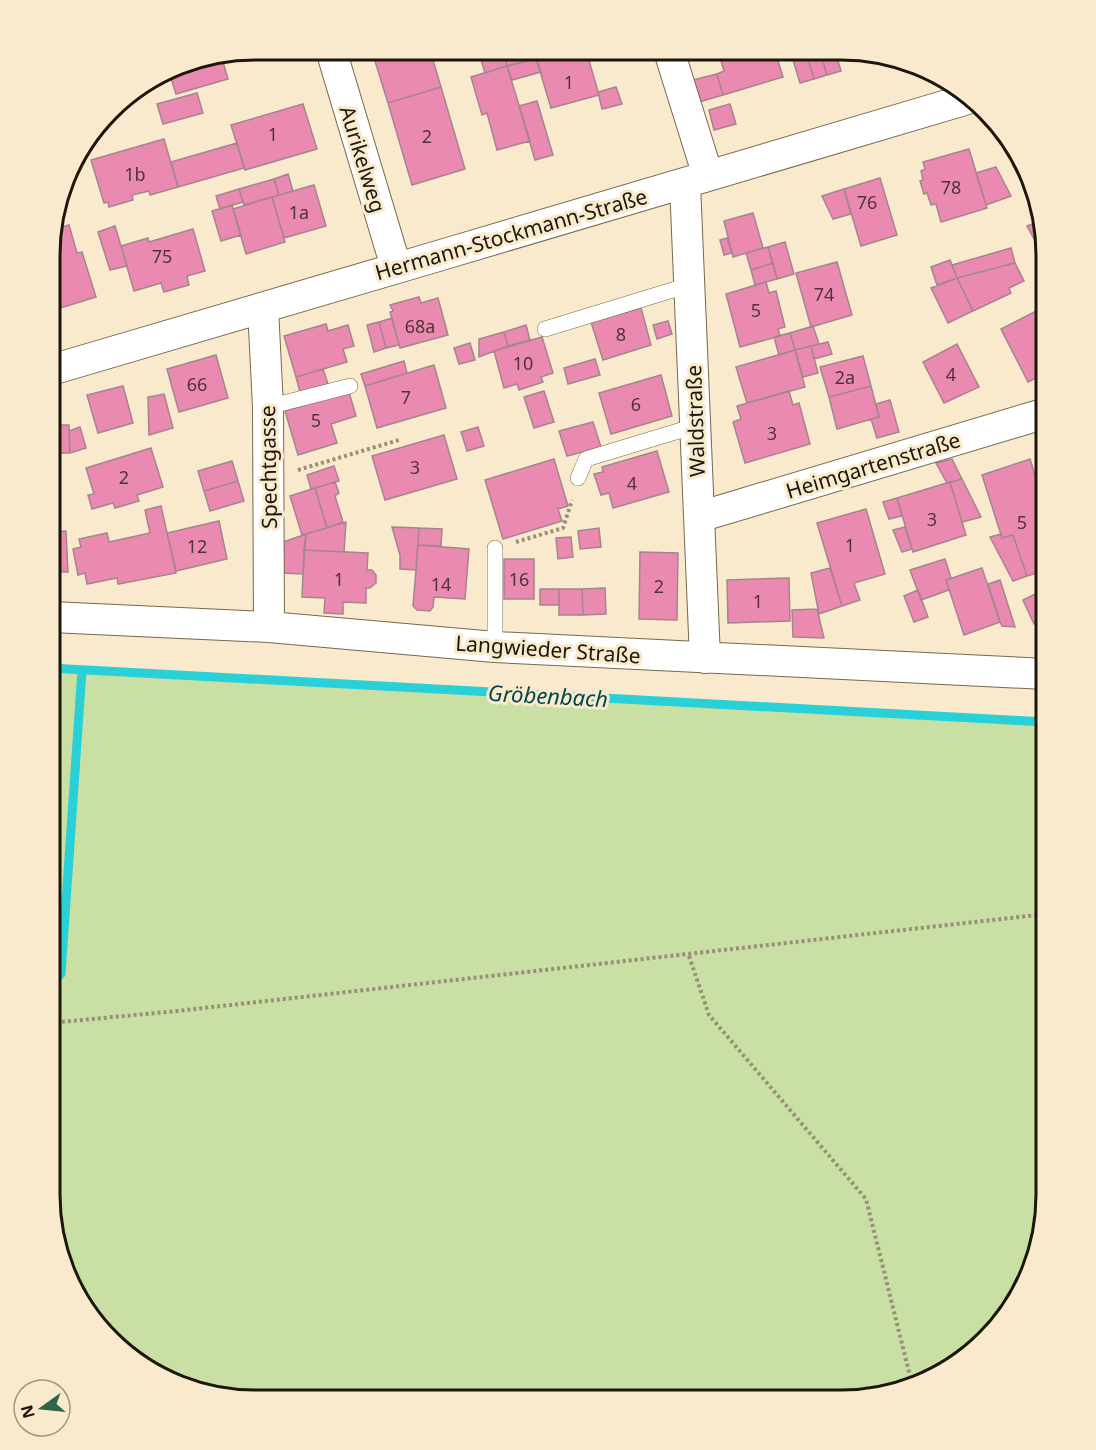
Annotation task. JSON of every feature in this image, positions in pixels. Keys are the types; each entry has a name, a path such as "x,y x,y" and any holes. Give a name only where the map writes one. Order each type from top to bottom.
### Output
{"street":[{"name":"Aurikelweg","path":"333,60 396,267"},
{"name":"Waldstraße","path":"671,60 696,180 689,285 705,658"},
{"name":"Hermann-Stockmann-Straße","path":"60,367 961,101"},
{"name":"Spechtgasse","path":"263,308 268,407 269,627"},
{"name":"Heimgartenstraße","path":"699,517 1036,416"},
{"name":"Langwieder Straße","path":"60,617 269,627 495,646 1036,674"}],"lane":[{"path":"545,329 689,285"},
{"path":"268,407 350,386"},
{"path":"579,478 586,459 695,426"},
{"path":"495,548 495,646"}],"path":[{"path":"268,479 399,440"},
{"path":"495,548 563,528 579,478"},
{"path":"60,1022 689,956 1036,915"},
{"path":"689,956 709,1015 866,1199 910,1377"}],"green space":[{"path":"60,669 1036,721 1036,1208 1026,1258 1003,1303 988,1324 970,1342 927,1370 904,1380 879,1386 841,1390 255,1390 205,1383 181,1375 136,1350 108,1324 80,1281 70,1258 60,1208"}],"building":[{"path":"375,60 433,60 441,87 388,103"},
{"path":"481,60 506,60 507,66 485,73"},
{"path":"506,60 527,60 527,61 507,66"},
{"path":"537,60 589,60 599,95 551,108"},
{"path":"537,60 541,72 512,80 507,66"},
{"path":"721,60 778,60 783,77 723,95 717,74 724,71"},
{"path":"793,60 808,60 814,79 800,83"},
{"path":"808,60 822,60 827,75 814,79"},
{"path":"822,60 838,60 841,71 827,75"},
{"path":"223,63 228,79 176,94 171,79 192,70"},
{"path":"507,66 530,141 497,150 487,113 482,115 471,77"},
{"path":"717,74 723,95 699,102 693,80"},
{"path":"441,87 465,169 412,185 388,103"},
{"path":"616,87 622,104 602,109 598,92"},
{"path":"197,93 203,113 163,124 157,104"},
{"path":"537,101 553,155 535,160 519,106"},
{"path":"303,104 317,149 245,170 231,125"},
{"path":"730,104 736,124 714,130 709,110"},
{"path":"164,139 178,187 150,195 149,191 132,195 133,200 109,207 108,202 104,203 91,160"},
{"path":"237,143 244,168 178,187 171,162"},
{"path":"969,149 987,208 941,222 936,204 931,205 920,181 923,180 921,171 925,169 923,162"},
{"path":"996,167 1011,196 986,205 976,173"},
{"path":"288,174 293,191 279,195 274,179"},
{"path":"880,178 897,235 861,246 844,189"},
{"path":"274,179 279,195 244,205 239,189"},
{"path":"314,185 326,226 284,238 272,197"},
{"path":"239,189 243,202 220,209 216,196"},
{"path":"844,189 851,214 833,219 822,196"},
{"path":"272,197 285,242 246,254 233,209"},
{"path":"232,205 241,235 221,241 212,211"},
{"path":"753,213 763,248 733,257 724,221"},
{"path":"1033,224 1035,241 1027,226"},
{"path":"69,225 77,253 82,252 96,297 60,308 60,255 63,227"},
{"path":"115,226 127,266 110,270 98,232"},
{"path":"193,229 205,271 187,276 189,285 164,292 161,283 134,291 121,246 148,238 149,242"},
{"path":"727,238 732,253 724,255 720,240"},
{"path":"785,242 794,274 777,279 768,247"},
{"path":"768,247 773,263 751,270 746,253"},
{"path":"1011,248 1015,263 957,278 952,265"},
{"path":"950,260 957,278 937,285 931,267"},
{"path":"837,262 852,315 811,327 796,273"},
{"path":"773,263 777,279 755,285 751,270"},
{"path":"1015,263 1024,281 1009,288 1011,293 973,311 957,278"},
{"path":"957,278 973,311 948,323 931,288"},
{"path":"766,282 769,293 776,291 785,327 778,329 780,336 740,347 726,294"},
{"path":"419,297 421,303 438,298 448,335 400,348 390,305"},
{"path":"641,308 651,345 603,360 591,322"},
{"path":"1036,311 1036,378 1028,382 1001,329"},
{"path":"392,318 399,345 386,348 379,322"},
{"path":"668,321 672,334 657,339 653,325"},
{"path":"379,322 386,348 374,352 367,325"},
{"path":"326,324 328,331 348,325 354,346 343,349 347,362 296,377 284,336"},
{"path":"526,325 530,340 508,346 504,332"},
{"path":"813,326 819,344 795,350 790,333"},
{"path":"504,332 508,346 479,357 479,339"},
{"path":"790,333 795,350 779,355 774,337"},
{"path":"542,337 553,373 541,377 543,382 519,390 517,384 504,388 494,351"},
{"path":"828,342 832,354 814,359 811,346"},
{"path":"470,343 475,360 459,364 454,348"},
{"path":"957,344 979,387 944,403 923,362"},
{"path":"811,346 818,373 803,377 795,350"},
{"path":"795,350 805,387 747,403 736,367"},
{"path":"216,355 228,398 179,412 167,369"},
{"path":"863,356 871,386 829,397 820,367"},
{"path":"595,359 600,375 568,384 564,368"},
{"path":"404,361 407,373 365,386 361,374"},
{"path":"434,365 446,408 377,428 365,386"},
{"path":"323,369 328,384 300,392 296,377"},
{"path":"661,375 672,416 611,434 599,393"},
{"path":"123,386 133,423 98,433 87,395"},
{"path":"871,386 879,417 837,429 829,397"},
{"path":"544,391 554,422 534,428 524,397"},
{"path":"789,391 793,405 799,403 810,444 745,463 733,422 741,419 737,406"},
{"path":"349,392 356,416 331,424 337,443 298,455 285,411"},
{"path":"164,394 173,428 149,435 148,397"},
{"path":"890,400 899,432 877,438 871,419 879,417 876,404"},
{"path":"593,422 601,447 567,456 559,431"},
{"path":"60,425 69,425 70,453 60,453"},
{"path":"80,427 86,448 70,453 69,431"},
{"path":"478,427 484,446 467,451 461,432"},
{"path":"444,435 457,479 385,500 372,456"},
{"path":"151,448 163,487 137,495 139,501 115,508 113,503 92,509 88,495 94,494 86,468"},
{"path":"657,451 669,492 613,508 609,493 601,495 594,474 603,472 602,467"},
{"path":"554,459 568,506 558,509 562,521 503,539 485,480"},
{"path":"952,459 962,479 947,483 936,463"},
{"path":"1030,459 1036,478 1036,573 1027,576 1013,535 1002,538 982,475"},
{"path":"232,461 238,481 204,491 198,471"},
{"path":"334,466 339,481 311,489 307,475"},
{"path":"962,479 981,517 962,522 950,482"},
{"path":"238,481 244,501 210,511 204,491"},
{"path":"335,482 339,493 335,496 343,522 327,528 315,488"},
{"path":"950,482 966,535 913,552 897,498"},
{"path":"315,488 327,528 302,535 290,496"},
{"path":"897,498 902,516 889,519 883,502"},
{"path":"161,506 176,573 118,584 117,578 87,584 85,573 78,575 73,549 81,547 79,539 107,533 109,542 150,533 145,510"},
{"path":"866,509 885,574 854,583 860,600 842,606 817,523"},
{"path":"219,521 227,559 176,571 167,533"},
{"path":"346,522 344,552 304,550 306,534"},
{"path":"392,527 419,528 416,570 400,569 400,555"},
{"path":"905,527 912,549 902,552 893,530"},
{"path":"419,528 442,529 441,546 418,545"},
{"path":"599,528 601,547 580,549 578,531"},
{"path":"60,531 66,531 68,572 60,572"},
{"path":"306,534 303,574 280,573 280,543"},
{"path":"1001,534 1002,538 1013,535 1027,576 1013,581 990,537"},
{"path":"571,537 573,557 558,559 556,538"},
{"path":"418,545 469,549 465,599 434,597 430,611 417,610 413,606"},
{"path":"304,550 368,553 367,570 372,570 376,575 376,583 366,588 366,603 343,602 343,614 324,613 325,598 302,597"},
{"path":"640,552 678,553 677,620 639,619"},
{"path":"504,559 534,559 534,599 504,599"},
{"path":"945,559 951,578 946,580 949,590 921,600 910,570"},
{"path":"830,568 842,606 819,614 811,573"},
{"path":"982,568 1000,622 964,635 946,580"},
{"path":"789,578 790,621 728,623 727,580"},
{"path":"1000,580 1015,627 1002,626 1000,622 988,584"},
{"path":"605,588 606,614 583,615 582,589"},
{"path":"540,589 559,589 559,605 540,605"},
{"path":"559,589 582,589 583,615 559,615"},
{"path":"918,590 928,617 914,622 904,596"},
{"path":"1035,594 1036,623 1034,624 1023,600"},
{"path":"817,609 824,638 793,637 792,610"}],"waterway":[{"name":"Gröbenbach","path":"60,669 1036,721"},
{"path":"60,975 82,670"}]}
